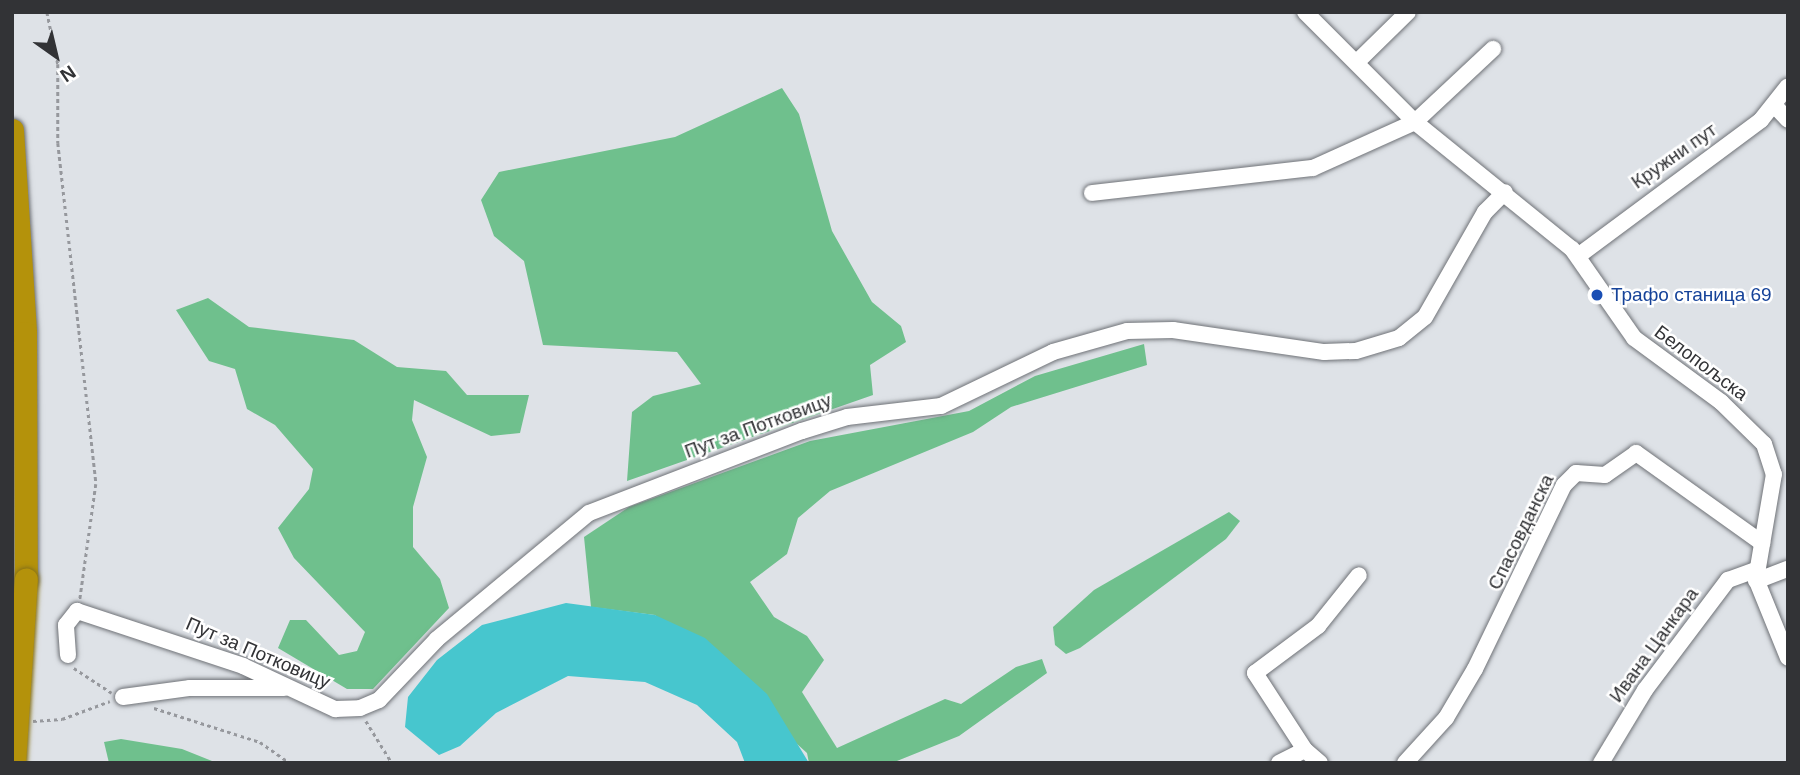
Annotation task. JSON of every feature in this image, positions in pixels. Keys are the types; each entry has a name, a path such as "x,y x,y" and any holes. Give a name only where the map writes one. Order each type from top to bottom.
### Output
{"highway":[{"path":"12,130 25,333 26,579 14,763"}],"street":[{"name":"Белопољска","path":"1305,12 1415,122 1504,192 1578,256 1634,338 1721,402 1768,450 1774,474 1756,576"},
{"path":"1357,62 1408,12"},
{"path":"1092,193 1313,168 1415,122 1493,49"},
{"name":"Кружни пут","path":"1578,256 1775,106 1788,86"},
{"path":"1775,106 1788,121"},
{"name":"Пут за Потковицу","path":"77,611 178,642 335,709 360,708 379,700 437,639 589,513 811,428 847,417 941,406 1053,352 1128,331 1173,330 1324,352 1356,351 1399,338 1425,317 1485,212 1504,192"},
{"name":"Спасовданска","path":"1405,763 1446,718 1475,669 1564,485 1576,473 1605,475 1636,453 1762,543"},
{"name":"Ивана Цанкара","path":"1601,763 1645,690 1728,580 1788,569"},
{"path":"1320,763 1305,750 1255,673 1318,626 1359,575"},
{"path":"1756,576 1788,658"},
{"path":"68,655 66,625 77,611"},
{"path":"123,697 190,688 292,689"},
{"path":"1279,763 1305,750"}],"path":[{"path":"47,12 58,64 58,143 96,484 77,611"},
{"path":"25,720 62,719 123,697"},
{"path":"360,708 392,763"}],"green space":[{"path":"782,88 799,114 832,231 872,302 901,326 906,342 870,365 873,395 627,481 632,412 653,396 701,384 677,352 543,345 524,261 494,236 481,200 499,172 675,137"},
{"path":"208,298 249,327 354,340 397,367 446,371 467,395 529,395 520,433 491,436 414,400 412,420 427,457 413,507 413,547 440,579 449,608 373,689 347,689 278,648 290,620 306,620 339,655 357,651 365,632 294,558 278,528 309,489 313,469 275,425 247,409 235,369 209,361 176,310"},
{"path":"1144,344 1147,365 1011,407 973,432 830,491 798,518 787,554 750,582 774,617 807,636 824,660 802,692 837,748 945,699 961,704 1016,667 1042,659 1047,673 959,736 892,763 809,763 807,753 655,615 591,607 584,537 629,507 810,441 969,411 1035,376"},
{"path":"1229,512 1240,521 1226,539 1080,648 1066,654 1055,645 1053,627 1094,590"},
{"path":"121,739 182,749 217,763 109,763 104,742"}],"water":[{"path":"566,603 655,615 705,638 767,694 809,763 745,763 737,742 697,705 645,682 568,676 496,713 460,746 439,755 405,727 408,697 437,660 482,625"}],"place":[{"name":"Трафо станица 69","path":"1597,295"}]}
